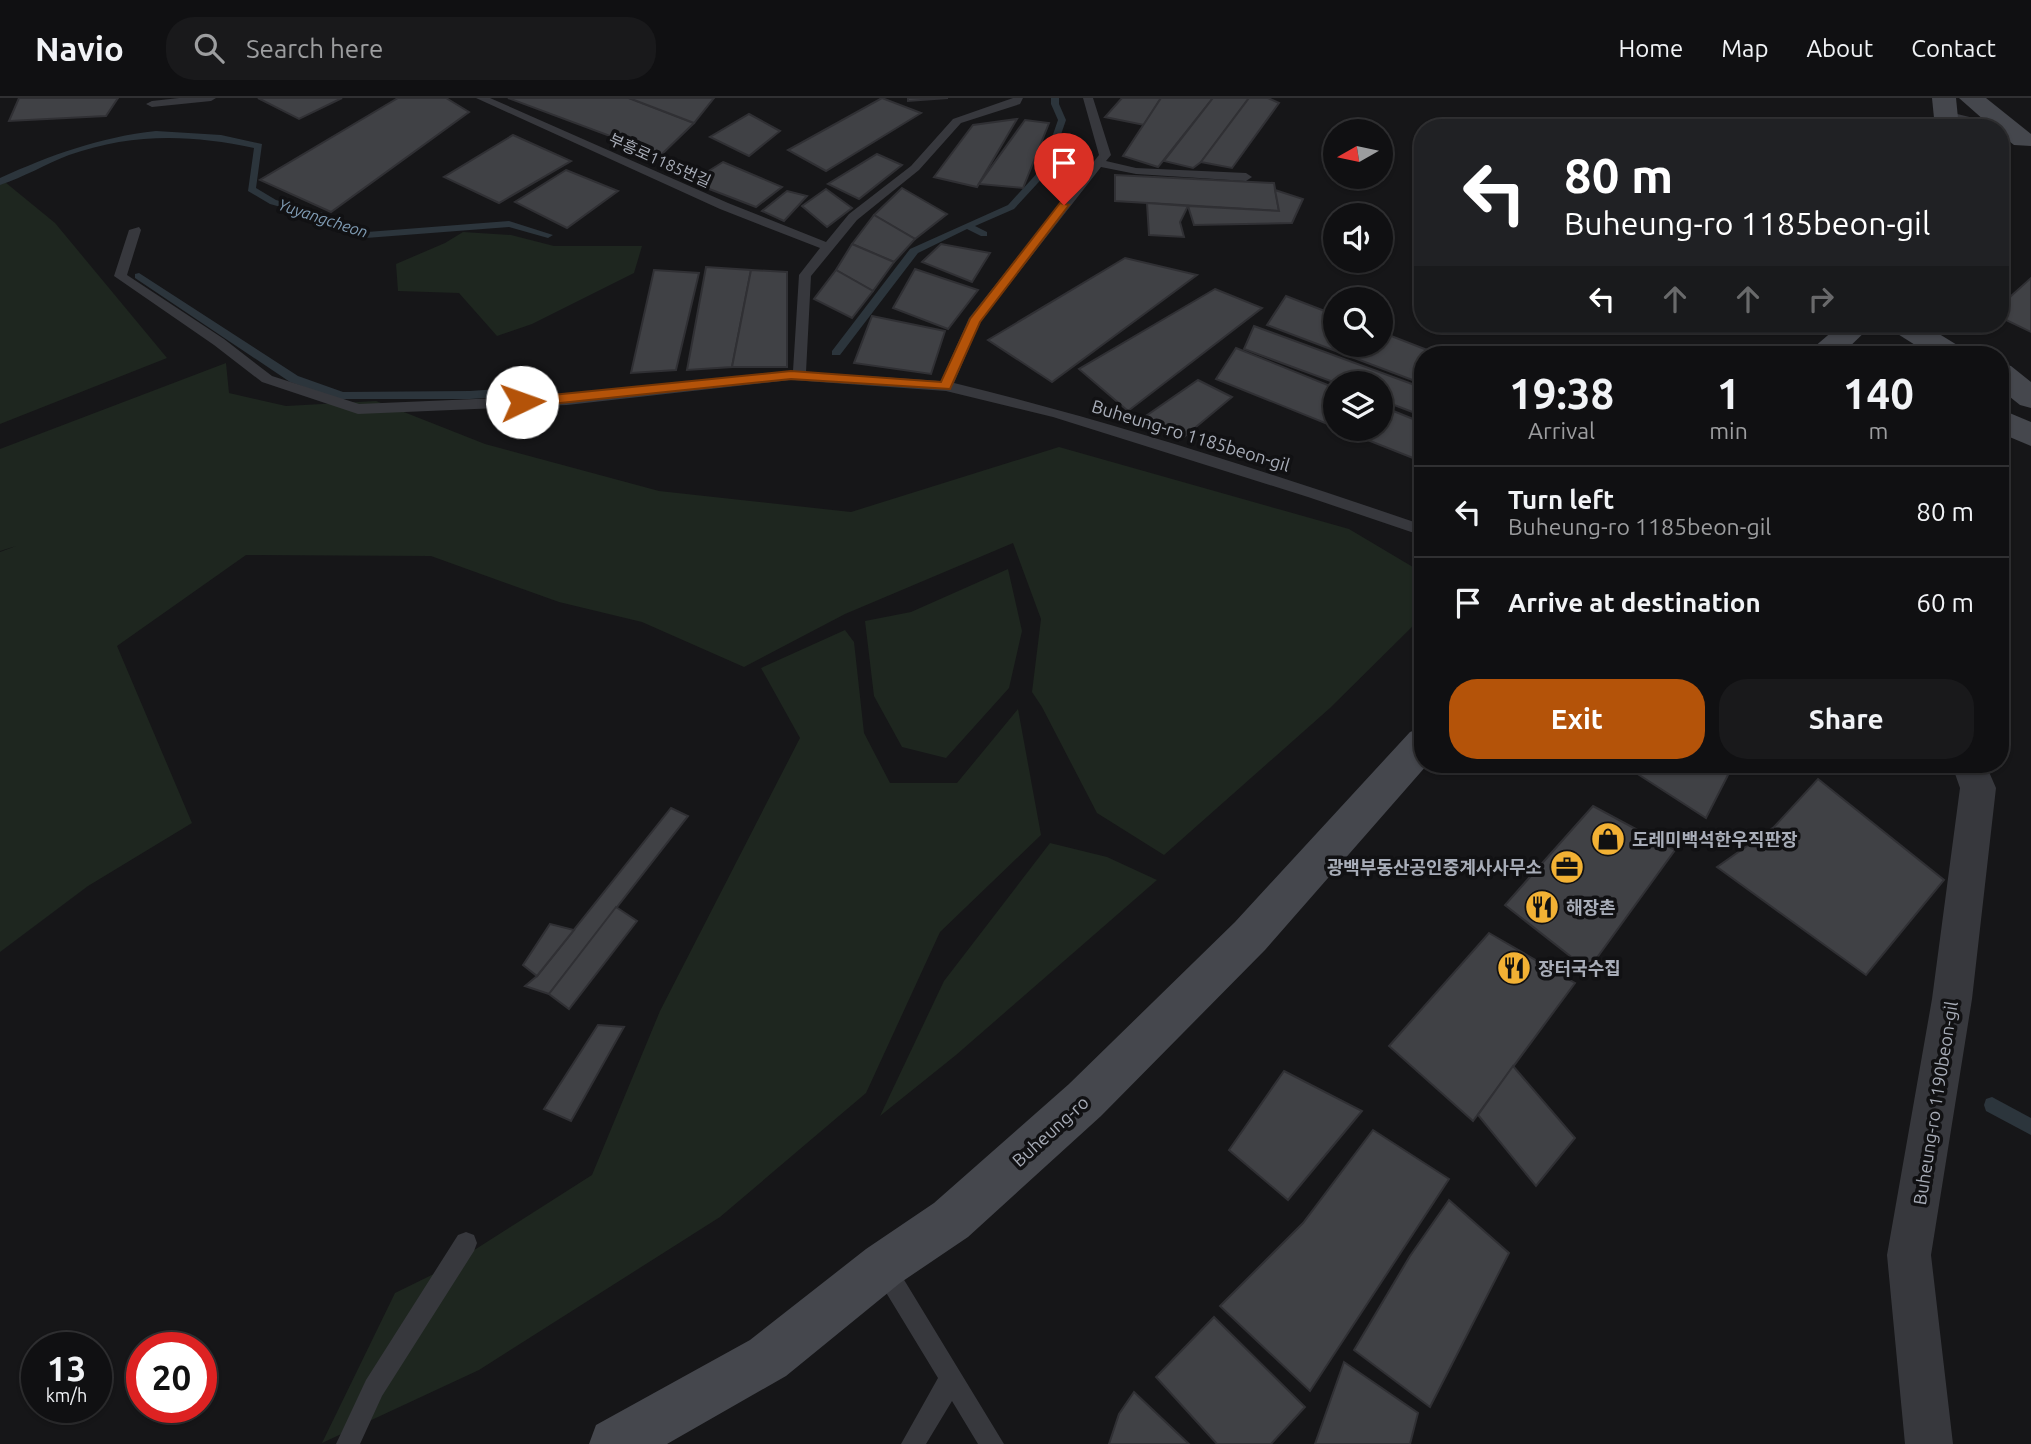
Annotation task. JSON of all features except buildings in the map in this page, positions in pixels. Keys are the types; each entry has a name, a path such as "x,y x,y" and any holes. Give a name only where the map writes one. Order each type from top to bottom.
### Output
{"main road":[{"path":"1971,98 1995,119"},
{"path":"1833,346 1849,333"},
{"path":"1917,333 1937,346"},
{"path":"2009,380 2031,397"},
{"path":"2009,394 2031,410"},
{"path":"2009,424 2031,435"},
{"name":"Buheung-ro","path":"619,1442 768,1358 883,1266 951,1220 1085,1100 1250,936 1414,753"}],"street":[{"name":"Buheung-ro 1190beon-gil","path":"1930,1444 1909,1255 1952,999 1978,788 1972,773"}],"lane":[{"path":"152,104 211,98"},
{"name":"부흥로1185번길","path":"481,98 724,206 828,247"},
{"path":"799,376 805,275 853,217 915,169 957,121 1016,102 1018,98"},
{"path":"946,386 974,321 1105,155 1088,98"},
{"path":"1098,163 1136,171 1246,177"},
{"name":"Buheung-ro 1185beon-gil","path":"135,230 120,276 219,342 267,379 358,409 567,400 799,376 946,386 1055,413 1313,493 1414,528"},
{"path":"348,1444 374,1388 466,1243"},
{"path":"883,1266 992,1444"},
{"path":"913,1444 951,1378"}],"shaded area":[{"path":"0,178 55,223 167,358 0,424"},
{"path":"463,232 511,235 554,246 642,246 634,273 532,324 497,336 459,293 398,291 396,264 445,243"},
{"path":"226,363 229,393 286,406 376,401 485,444 659,491 851,512 1059,447 1349,529 1414,568 1414,625 1330,708 1164,855 1097,813 1032,692 1041,619 1013,543 845,614 744,667 642,622 559,602 431,556 246,555 117,646 192,823 88,886 0,952 0,552 16,546 0,551 0,449"},
{"path":"1008,569 1022,631 1009,688 946,758 902,747 874,696 865,621 911,612"},
{"path":"845,630 854,642 864,733 890,783 957,783 1018,709 1041,835 940,932 866,1093 720,1217 479,1370 322,1443 395,1293 446,1268 592,1175 660,1011 800,738 761,668"},
{"path":"1050,843 1107,857 1157,880 956,1055 880,1116 944,981"}],"waterway":[{"path":"836,353 914,251 1011,207 1045,170 1062,120 1055,98"},
{"name":"Yuyangcheon","path":"0,182 66,153 96,144 126,137 187,134 259,146 251,189 273,202 320,215 366,235 509,224 548,235"},
{"path":"967,226 984,234"},
{"path":"139,276 294,379 342,396 470,395 527,391"},
{"path":"1992,1105 2031,1127"}],"place":[{"name":"도레미백석한우직판장","path":"1608,839"},
{"name":"광백부동산공인중계사사무소","path":"1567,867"},
{"name":"해장촌","path":"1542,907"},
{"name":"장터국수집","path":"1514,968"}],"route":[{"path":"522,402 567,400 791,375 946,386 974,321 1064,205"}]}
